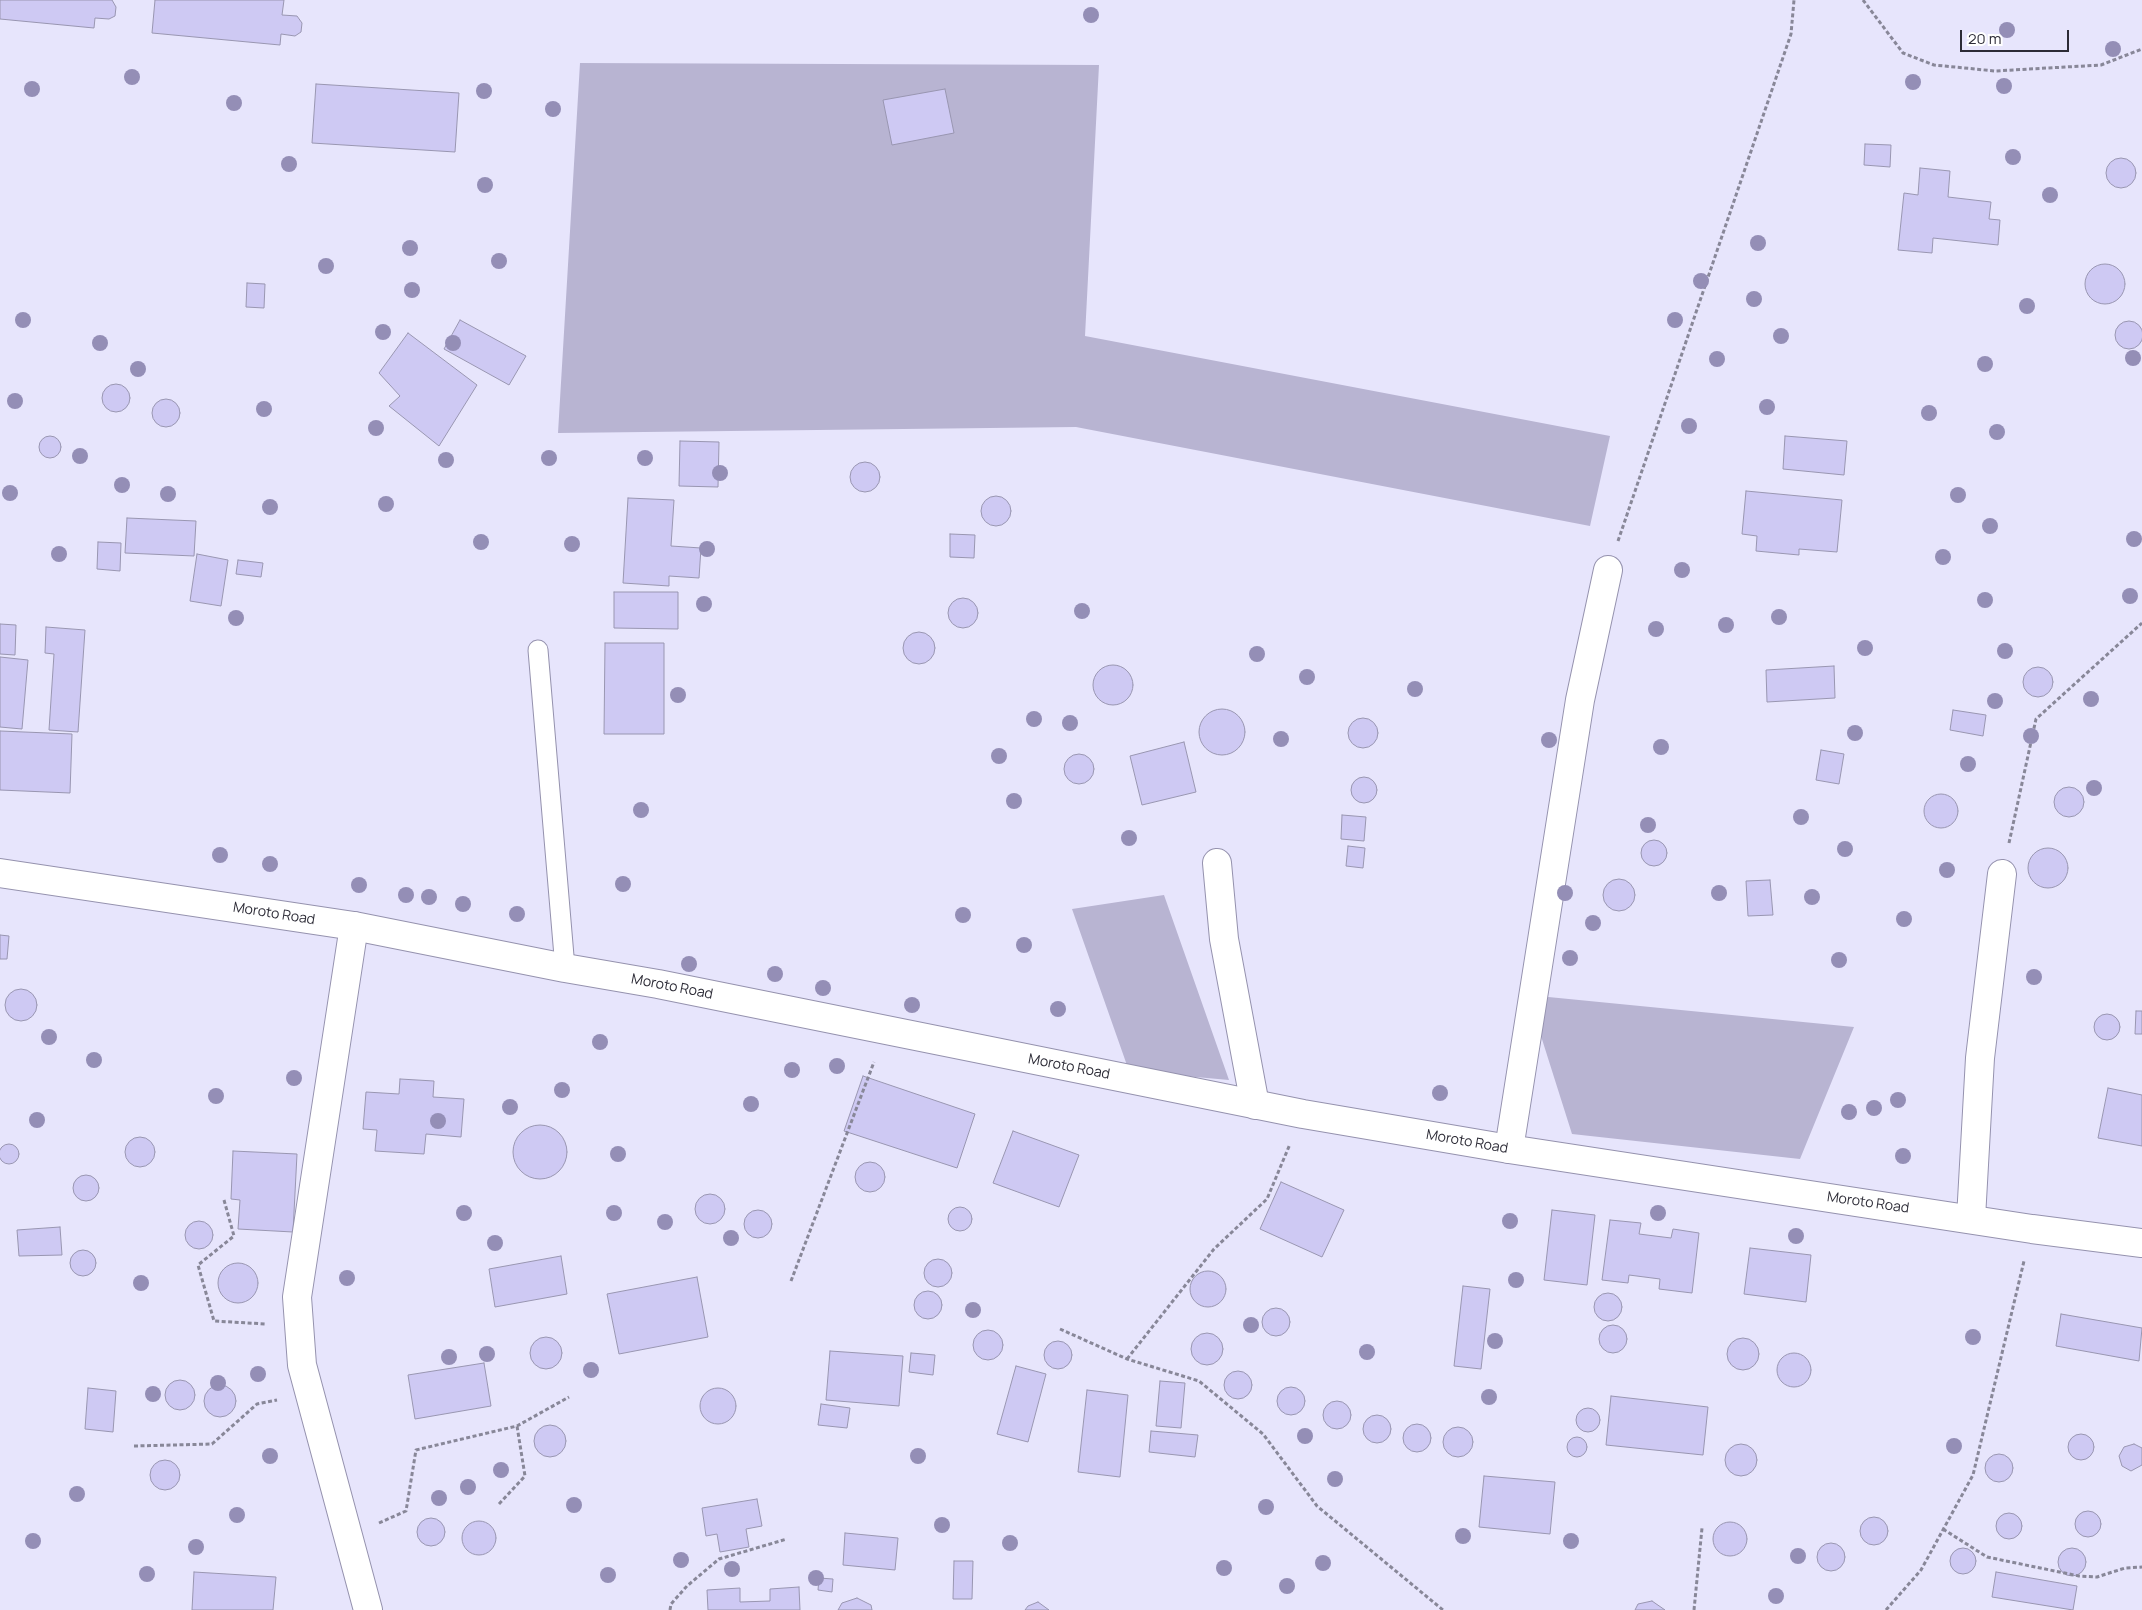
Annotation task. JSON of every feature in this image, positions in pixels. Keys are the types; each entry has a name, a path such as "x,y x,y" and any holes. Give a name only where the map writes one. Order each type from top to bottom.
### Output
{"main road":[{"path":"1509,1150 1580,700 1608,570"},
{"path":"1216,863 1224,939 1255,1105"},
{"name":"Moroto Road","path":"0,873 354,926 564,968 658,984 1255,1105 1509,1150 2142,1243"},
{"path":"1971,1218 1980,1058 2002,874"},
{"path":"354,926 296,1297 302,1366 368,1610"}],"lane":[{"path":"538,650 564,968"}],"path":[{"path":"1608,570 1791,34 1794,0"},
{"path":"1863,0 1903,53 1934,65 1995,71 2100,65 2142,49"},
{"path":"2002,874 2036,719 2142,623"},
{"path":"791,1281 886,1030"},
{"path":"1127,1359 1214,1249 1267,1199 1303,1114"},
{"path":"224,1200 234,1236 198,1265 214,1321 298,1325"},
{"path":"1886,1610 1921,1570 1973,1475 2032,1228"},
{"path":"1060,1329 1127,1359 1199,1381 1263,1434 1316,1506 1444,1610"},
{"path":"348,1536 406,1511 416,1450 517,1426 569,1397"},
{"path":"134,1446 212,1444 257,1404"},
{"path":"499,1504 525,1476 517,1426"},
{"path":"1694,1610 1702,1528"},
{"path":"1943,1528 1987,1557 2079,1576 2097,1577 2125,1568 2142,1567"},
{"path":"670,1610 671,1604 687,1586 719,1559 788,1539"}],"shaded area":[{"path":"580,63 1099,65 1085,336 1610,436 1590,526 1076,427 558,433"},
{"path":"1164,895 1229,1080 1129,1071 1072,909"},
{"path":"1528,995 1854,1027 1800,1159 1572,1134"}],"building":[{"path":"0,0 112,0 116,7 115,16 109,19 95,18 94,28 0,19"},
{"path":"155,0 284,0 282,15 297,16 302,23 301,32 295,36 281,34 280,45 152,33"},
{"path":"316,84 459,93 455,152 312,143"},
{"path":"945,89 954,133 892,145 883,100"},
{"path":"1865,144 1891,145 1890,167 1864,165"},
{"path":"2121,158 2127,159 2135,167 2135,179 2127,187 2121,188 2115,187 2107,179 2106,173 2107,167 2115,159"},
{"path":"1920,168 1950,171 1948,197 1991,202 1989,219 2000,220 1998,245 1933,238 1932,253 1898,250 1904,193 1918,195"},
{"path":"2105,264 2119,270 2125,284 2119,298 2105,304 2091,298 2085,284 2091,270"},
{"path":"247,283 265,284 264,308 246,307"},
{"path":"460,320 526,356 509,385 444,349"},
{"path":"2129,321 2139,325 2143,335 2139,345 2129,349 2119,345 2115,335 2119,325"},
{"path":"408,333 477,385 439,446 389,406 400,396 379,373"},
{"path":"116,384 126,388 130,398 126,408 116,412 106,408 102,398 106,388"},
{"path":"166,399 176,403 180,413 176,423 166,427 156,423 152,413 156,403"},
{"path":"50,436 58,439 61,447 58,455 50,458 42,455 39,447 42,439"},
{"path":"1785,436 1847,441 1844,475 1783,469"},
{"path":"680,441 719,442 718,487 679,486"},
{"path":"865,462 871,463 879,471 879,483 871,491 865,492 859,491 851,483 850,477 851,471 859,463"},
{"path":"1746,491 1842,500 1837,552 1799,549 1799,555 1756,551 1757,536 1742,534"},
{"path":"996,496 1002,497 1010,505 1010,517 1002,525 996,526 990,525 982,517 981,511 982,505 990,497"},
{"path":"628,498 674,500 671,546 701,548 699,578 669,576 669,586 623,583"},
{"path":"127,518 196,521 194,556 125,553"},
{"path":"950,534 975,535 974,558 950,557"},
{"path":"98,542 121,543 120,571 97,569"},
{"path":"197,554 228,560 221,606 190,601"},
{"path":"238,560 263,563 261,577 236,574"},
{"path":"614,592 678,592 678,629 614,628"},
{"path":"963,598 969,599 977,607 977,619 969,627 963,628 957,627 949,619 948,613 949,607 957,599"},
{"path":"0,624 16,625 15,655 0,654"},
{"path":"46,627 85,630 78,732 49,730 54,654 45,653"},
{"path":"919,632 930,637 935,648 930,659 919,664 908,659 903,648 908,637"},
{"path":"605,643 664,643 664,734 604,734"},
{"path":"0,657 28,660 22,729 0,727"},
{"path":"1117,665 1124,668 1130,674 1133,685 1132,693 1124,702 1117,705 1109,705 1102,702 1094,693 1093,681 1096,674 1105,666"},
{"path":"1834,666 1835,698 1767,702 1766,670"},
{"path":"2038,667 2044,668 2052,676 2052,688 2044,696 2038,697 2032,696 2024,688 2023,682 2024,676 2032,668"},
{"path":"1222,709 1235,713 1241,719 1245,732 1241,745 1235,751 1222,755 1209,751 1203,745 1199,732 1203,719 1209,713"},
{"path":"1953,710 1986,715 1983,736 1950,730"},
{"path":"1363,718 1373,723 1378,733 1373,743 1363,748 1353,743 1348,733 1353,723"},
{"path":"0,731 72,734 70,793 0,790"},
{"path":"1184,742 1196,792 1142,805 1130,756"},
{"path":"1821,750 1844,754 1839,784 1816,780"},
{"path":"1079,754 1085,755 1093,763 1093,775 1085,783 1079,784 1073,783 1065,775 1064,769 1065,763 1073,755"},
{"path":"1364,777 1373,781 1377,790 1373,799 1364,803 1355,799 1351,790 1355,781"},
{"path":"2069,787 2075,788 2083,796 2083,808 2075,816 2069,817 2063,816 2055,808 2054,802 2055,796 2063,788"},
{"path":"1941,794 1948,795 1953,799 1957,804 1957,818 1953,823 1948,827 1941,828 1934,827 1929,823 1925,818 1924,811 1925,804 1929,799 1934,795"},
{"path":"1342,815 1366,817 1364,841 1341,839"},
{"path":"1654,840 1663,844 1667,853 1663,862 1654,866 1645,862 1641,853 1645,844"},
{"path":"1348,846 1365,848 1363,868 1346,866"},
{"path":"2048,848 2062,854 2068,868 2062,882 2048,888 2034,882 2028,868 2034,854"},
{"path":"1619,879 1630,884 1635,895 1630,906 1619,911 1608,906 1603,895 1608,884"},
{"path":"1770,880 1773,915 1748,916 1746,881"},
{"path":"0,935 9,936 7,959 0,959"},
{"path":"21,989 33,993 37,1005 33,1017 21,1021 9,1017 5,1005 9,993"},
{"path":"2136,1011 2142,1011 2142,1034 2135,1034"},
{"path":"2107,1014 2116,1018 2120,1027 2116,1036 2107,1040 2098,1036 2094,1027 2098,1018"},
{"path":"863,1076 975,1114 957,1168 844,1131"},
{"path":"400,1079 434,1081 433,1097 464,1099 461,1137 426,1134 424,1154 375,1151 377,1130 363,1129 366,1092 399,1094"},
{"path":"2108,1088 2142,1095 2142,1146 2098,1138"},
{"path":"540,1125 550,1127 559,1133 565,1142 567,1152 565,1162 559,1171 550,1177 540,1179 530,1177 521,1171 515,1162 513,1152 515,1142 521,1133 530,1127"},
{"path":"1013,1131 1079,1155 1059,1207 993,1183"},
{"path":"140,1137 151,1141 155,1152 151,1163 140,1167 129,1163 125,1152 129,1141"},
{"path":"9,1144 16,1147 19,1154 16,1161 9,1164 2,1161 -1,1154 2,1147"},
{"path":"233,1151 297,1154 293,1232 238,1229 240,1200 231,1199"},
{"path":"870,1162 881,1166 885,1177 881,1188 870,1192 859,1188 855,1177 859,1166"},
{"path":"86,1175 95,1179 99,1188 95,1197 86,1201 77,1197 73,1188 77,1179"},
{"path":"1281,1182 1344,1210 1322,1257 1260,1229"},
{"path":"710,1194 720,1199 725,1209 720,1219 710,1224 700,1219 695,1209 700,1199"},
{"path":"960,1207 969,1210 972,1219 969,1228 960,1231 951,1228 948,1219 951,1210"},
{"path":"758,1210 768,1214 772,1224 768,1234 758,1238 748,1234 744,1224 748,1214"},
{"path":"1552,1210 1595,1215 1587,1285 1544,1280"},
{"path":"1610,1220 1641,1223 1639,1234 1671,1238 1673,1229 1699,1233 1692,1293 1659,1289 1660,1279 1629,1275 1628,1283 1602,1280"},
{"path":"199,1221 209,1225 213,1235 209,1245 199,1249 189,1245 185,1235 189,1225"},
{"path":"60,1227 62,1255 19,1256 17,1230"},
{"path":"1750,1248 1811,1255 1806,1302 1744,1294"},
{"path":"83,1250 92,1254 96,1263 92,1272 83,1276 74,1272 70,1263 74,1254"},
{"path":"561,1256 567,1294 495,1307 489,1269"},
{"path":"938,1259 948,1263 952,1273 948,1283 938,1287 928,1283 924,1273 928,1263"},
{"path":"238,1263 252,1269 258,1283 252,1297 238,1303 224,1297 218,1283 224,1269"},
{"path":"1208,1271 1221,1276 1226,1289 1221,1302 1208,1307 1195,1302 1190,1289 1195,1276"},
{"path":"697,1277 708,1337 619,1354 607,1294"},
{"path":"1463,1286 1490,1289 1481,1369 1454,1366"},
{"path":"928,1291 938,1295 942,1305 938,1315 928,1319 918,1315 914,1305 918,1295"},
{"path":"1608,1293 1618,1297 1622,1307 1618,1317 1608,1321 1598,1317 1594,1307 1598,1297"},
{"path":"1276,1308 1286,1312 1290,1322 1286,1332 1276,1336 1266,1332 1262,1322 1266,1312"},
{"path":"2061,1314 2142,1328 2139,1361 2056,1346"},
{"path":"1613,1325 1623,1329 1627,1339 1623,1349 1613,1353 1603,1349 1599,1339 1603,1329"},
{"path":"988,1330 999,1334 1003,1345 999,1356 988,1360 977,1356 973,1345 977,1334"},
{"path":"1207,1333 1213,1334 1218,1338 1222,1343 1222,1355 1218,1360 1213,1364 1207,1365 1201,1364 1196,1360 1192,1355 1191,1349 1192,1343 1196,1338 1201,1334"},
{"path":"546,1337 552,1338 557,1342 561,1347 561,1359 557,1364 552,1368 546,1369 540,1368 535,1364 531,1359 530,1353 531,1347 535,1342 540,1338"},
{"path":"1743,1338 1749,1339 1754,1343 1758,1348 1758,1360 1754,1365 1749,1369 1743,1370 1737,1369 1732,1365 1728,1360 1727,1354 1728,1348 1732,1343 1737,1339"},
{"path":"1058,1341 1068,1345 1072,1355 1068,1365 1058,1369 1048,1365 1044,1355 1048,1345"},
{"path":"830,1351 903,1356 899,1406 826,1400"},
{"path":"911,1353 935,1355 933,1375 909,1372"},
{"path":"1794,1353 1801,1354 1806,1358 1810,1363 1810,1377 1806,1382 1801,1386 1794,1387 1787,1386 1782,1382 1778,1377 1777,1370 1778,1363 1782,1358 1787,1354"},
{"path":"484,1363 491,1406 415,1419 408,1375"},
{"path":"1016,1366 1046,1374 1028,1442 997,1434"},
{"path":"1238,1371 1248,1375 1252,1385 1248,1395 1238,1399 1228,1395 1224,1385 1228,1375"},
{"path":"180,1380 186,1381 194,1389 194,1401 186,1409 180,1410 174,1409 166,1401 165,1395 166,1389 174,1381"},
{"path":"1160,1381 1185,1383 1181,1428 1156,1426"},
{"path":"220,1385 226,1386 231,1390 235,1395 235,1407 231,1412 226,1416 220,1417 214,1416 209,1412 205,1407 204,1401 205,1395 209,1390 214,1386"},
{"path":"1291,1387 1301,1391 1305,1401 1301,1411 1291,1415 1281,1411 1277,1401 1281,1391"},
{"path":"88,1388 116,1391 113,1432 85,1429"},
{"path":"718,1388 725,1389 731,1393 735,1399 735,1413 731,1419 725,1423 718,1424 711,1423 705,1419 701,1413 700,1406 701,1399 705,1393 711,1389"},
{"path":"1087,1390 1128,1395 1120,1477 1078,1472"},
{"path":"1611,1396 1708,1407 1703,1455 1606,1445"},
{"path":"1337,1401 1347,1405 1351,1415 1347,1425 1337,1429 1327,1425 1323,1415 1327,1405"},
{"path":"821,1404 850,1408 847,1428 818,1425"},
{"path":"1588,1408 1596,1412 1600,1420 1596,1428 1588,1432 1580,1428 1576,1420 1580,1412"},
{"path":"1377,1415 1387,1419 1391,1429 1387,1439 1377,1443 1367,1439 1363,1429 1367,1419"},
{"path":"1417,1424 1427,1428 1431,1438 1427,1448 1417,1452 1407,1448 1403,1438 1407,1428"},
{"path":"550,1425 562,1429 566,1441 562,1453 550,1457 538,1453 534,1441 538,1429"},
{"path":"1458,1427 1469,1431 1473,1442 1469,1453 1458,1457 1447,1453 1443,1442 1447,1431"},
{"path":"1151,1431 1198,1435 1195,1457 1149,1452"},
{"path":"2081,1434 2090,1438 2094,1447 2090,1456 2081,1460 2072,1456 2068,1447 2072,1438"},
{"path":"1577,1437 1584,1440 1587,1447 1584,1454 1577,1457 1570,1454 1567,1447 1570,1440"},
{"path":"1741,1444 1747,1445 1752,1449 1756,1454 1756,1466 1752,1471 1747,1475 1741,1476 1735,1475 1730,1471 1726,1466 1725,1460 1726,1454 1730,1449 1735,1445"},
{"path":"2134,1444 2142,1448 2142,1465 2131,1471 2122,1466 2119,1456 2124,1447"},
{"path":"1999,1454 2009,1458 2013,1468 2009,1478 1999,1482 1989,1478 1985,1468 1989,1458"},
{"path":"165,1460 171,1461 179,1469 179,1481 171,1489 165,1490 159,1489 151,1481 150,1475 151,1469 159,1461"},
{"path":"1484,1476 1555,1482 1550,1534 1479,1527"},
{"path":"757,1499 762,1526 746,1529 749,1547 720,1552 717,1534 706,1536 702,1508"},
{"path":"2088,1511 2097,1515 2101,1524 2097,1533 2088,1537 2079,1533 2075,1524 2079,1515"},
{"path":"2009,1513 2018,1517 2022,1526 2018,1535 2009,1539 2000,1535 1996,1526 2000,1517"},
{"path":"1874,1517 1884,1521 1888,1531 1884,1541 1874,1545 1864,1541 1860,1531 1864,1521"},
{"path":"431,1518 441,1522 445,1532 441,1542 431,1546 421,1542 417,1532 421,1522"},
{"path":"479,1521 486,1522 491,1526 495,1531 495,1545 491,1550 486,1554 479,1555 472,1554 467,1550 463,1545 462,1538 463,1531 467,1526 472,1522"},
{"path":"1730,1522 1737,1523 1742,1527 1746,1532 1746,1546 1742,1551 1737,1555 1730,1556 1723,1555 1718,1551 1714,1546 1713,1539 1714,1532 1718,1527 1723,1523"},
{"path":"845,1533 898,1538 895,1570 843,1565"},
{"path":"1831,1543 1841,1547 1845,1557 1841,1567 1831,1571 1821,1567 1817,1557 1821,1547"},
{"path":"1963,1548 1972,1552 1976,1561 1972,1570 1963,1574 1954,1570 1950,1561 1954,1552"},
{"path":"2072,1548 2082,1552 2086,1562 2082,1572 2072,1576 2062,1572 2058,1562 2062,1552"},
{"path":"954,1561 973,1561 972,1599 953,1599"},
{"path":"194,1572 276,1577 273,1610 192,1610"},
{"path":"1996,1572 2077,1586 2073,1610 1992,1597"},
{"path":"819,1578 833,1579 832,1592 818,1590"},
{"path":"799,1587 800,1610 708,1610 707,1590 740,1588 740,1602 770,1601 770,1589"},
{"path":"857,1598 871,1605 872,1610 838,1610 842,1603"},
{"path":"1652,1601 1665,1610 1635,1610 1638,1604"},
{"path":"1038,1602 1049,1610 1025,1610 1028,1606"}]}
